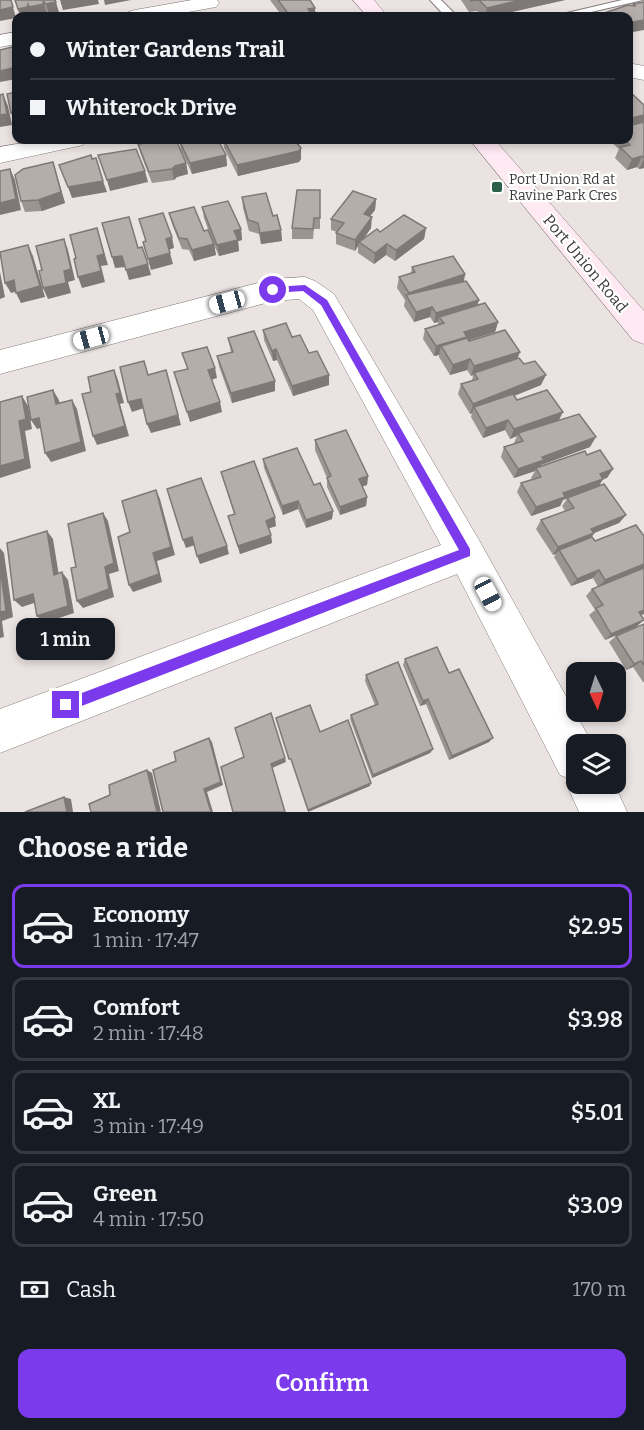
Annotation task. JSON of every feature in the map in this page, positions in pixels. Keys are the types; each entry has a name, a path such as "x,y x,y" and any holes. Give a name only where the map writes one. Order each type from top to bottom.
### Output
{"main road":[{"path":"363,0 374,12"},
{"name":"Port Union Road","path":"485,144 644,332"}],"street":[{"path":"165,12 211,6"},
{"path":"0,156 56,144"},
{"path":"0,362 273,290 305,288 324,302 466,553 566,740"},
{"path":"0,731 466,553"},
{"path":"595,794 604,812"}],"lane":[{"path":"435,0 447,12"},
{"path":"592,12 638,0"}],"building":[{"path":"0,0 11,0 13,7 0,10"},
{"path":"15,0 55,0 56,2 46,4 43,1 44,4 29,7 28,4 27,7 18,9"},
{"path":"278,0 310,0 315,8 308,9 310,12 287,12"},
{"path":"479,0 521,0 487,8"},
{"path":"644,2 644,20 633,22 633,12 607,12 628,5 636,6 633,4"},
{"path":"12,47 12,68 0,71 0,50"},
{"path":"12,93 12,113 11,113 7,94"},
{"path":"3,94 7,114 0,115 0,95"},
{"path":"633,95 644,105 644,115 633,118"},
{"path":"644,122 644,158 642,156 632,159 620,147 633,144 633,125"},
{"path":"138,144 178,144 186,163 172,169 149,172"},
{"path":"181,144 220,144 226,155 190,163"},
{"path":"226,144 298,144 301,148 299,151 237,165"},
{"path":"136,149 145,171 107,180 98,155"},
{"path":"91,155 92,159 96,158 103,181 68,187 59,165"},
{"path":"53,162 61,192 38,200 21,201 15,175 23,169"},
{"path":"10,169 16,199 0,203 0,171"},
{"path":"297,190 320,190 320,218 314,218 313,229 292,228"},
{"path":"353,191 376,199 364,214 372,217 355,240 336,233 344,223 331,219"},
{"path":"266,193 273,216 277,215 281,230 260,233 258,223 248,220 242,197"},
{"path":"228,201 241,229 234,231 238,240 217,245 202,207"},
{"path":"194,207 204,231 208,230 214,244 192,250 187,239 179,238 169,213"},
{"path":"163,213 172,237 166,239 170,253 148,259 143,242 146,241 139,219"},
{"path":"404,215 426,228 396,250 387,244 375,253 359,242 377,229 380,232"},
{"path":"129,217 138,248 142,247 148,264 126,270 122,256 112,257 102,223"},
{"path":"97,228 104,254 97,256 101,271 78,277 70,235"},
{"path":"64,239 71,269 64,271 66,283 43,288 39,271 42,270 36,246"},
{"path":"28,245 40,286 16,293 14,280 5,283 0,252"},
{"path":"453,256 465,274 409,293 399,277 415,272 412,267"},
{"path":"466,281 479,300 436,313 432,307 416,312 406,295"},
{"path":"485,303 498,322 464,332 467,337 436,346 425,329 444,323 439,317"},
{"path":"286,323 292,337 300,335 309,353 317,351 329,375 292,386 276,349 272,351 263,330"},
{"path":"505,330 520,352 474,366 470,359 453,365 441,346 467,338 469,341"},
{"path":"254,331 275,381 231,393 217,356 233,352 228,338"},
{"path":"207,347 215,368 208,370 220,402 187,412 174,372 188,369 182,353"},
{"path":"519,358 524,364 535,361 546,375 473,404 461,384 478,379 474,373"},
{"path":"144,361 148,375 166,370 178,415 147,424 141,399 128,402 120,367"},
{"path":"114,370 120,393 116,394 125,426 93,436 82,394 91,392 88,377"},
{"path":"53,390 56,404 72,400 81,442 45,453 39,418 31,420 27,397"},
{"path":"547,390 563,412 514,429 508,420 486,428 474,407 513,394 517,400"},
{"path":"22,396 26,419 19,421 25,459 0,466 0,402"},
{"path":"579,414 596,437 542,457 544,460 518,469 504,447 523,441 518,433"},
{"path":"346,430 368,476 359,479 367,497 340,507 327,478 331,476 315,440"},
{"path":"297,448 314,485 320,483 333,511 306,520 298,501 282,506 263,459"},
{"path":"600,450 613,469 600,474 603,479 563,493 565,497 536,507 521,483 541,477 536,468 585,451 587,455"},
{"path":"254,461 275,517 266,521 271,535 238,546 228,516 235,514 221,472"},
{"path":"201,478 227,546 197,556 192,537 183,540 167,489"},
{"path":"604,484 626,515 591,529 594,533 558,547 541,520 574,508 567,498"},
{"path":"156,490 171,547 153,553 159,574 129,585 118,537 130,532 122,501"},
{"path":"103,513 114,563 105,567 109,589 77,601 71,568 76,567 68,524"},
{"path":"636,525 644,536 644,564 605,580 599,570 577,579 559,550 592,537 595,541"},
{"path":"47,531 54,575 62,572 68,606 37,616 33,594 14,600 7,543"},
{"path":"0,567 6,611 0,612"},
{"path":"644,568 644,610 639,612 644,620 611,634 596,608 603,605 592,589"},
{"path":"644,624 644,665 641,661 634,664 616,636"},
{"path":"437,647 449,673 459,669 493,738 452,756 428,699 423,701 405,659"},
{"path":"398,662 433,749 373,775 351,715 378,704 366,675"},
{"path":"310,705 320,732 348,720 371,783 308,810 276,718"},
{"path":"271,713 285,758 271,764 285,812 233,812 221,767 244,757 235,728"},
{"path":"209,738 221,782 204,789 211,812 163,812 153,770 176,761 174,752"},
{"path":"147,770 157,812 91,812 89,804 110,795 109,785"},
{"path":"64,797 67,812 25,812"}],"place":[{"name":"Port Union Rd at Ravine Park Cres","path":"497,187"}],"route":[{"path":"66,705 466,553 324,302 305,288 273,290"}]}
